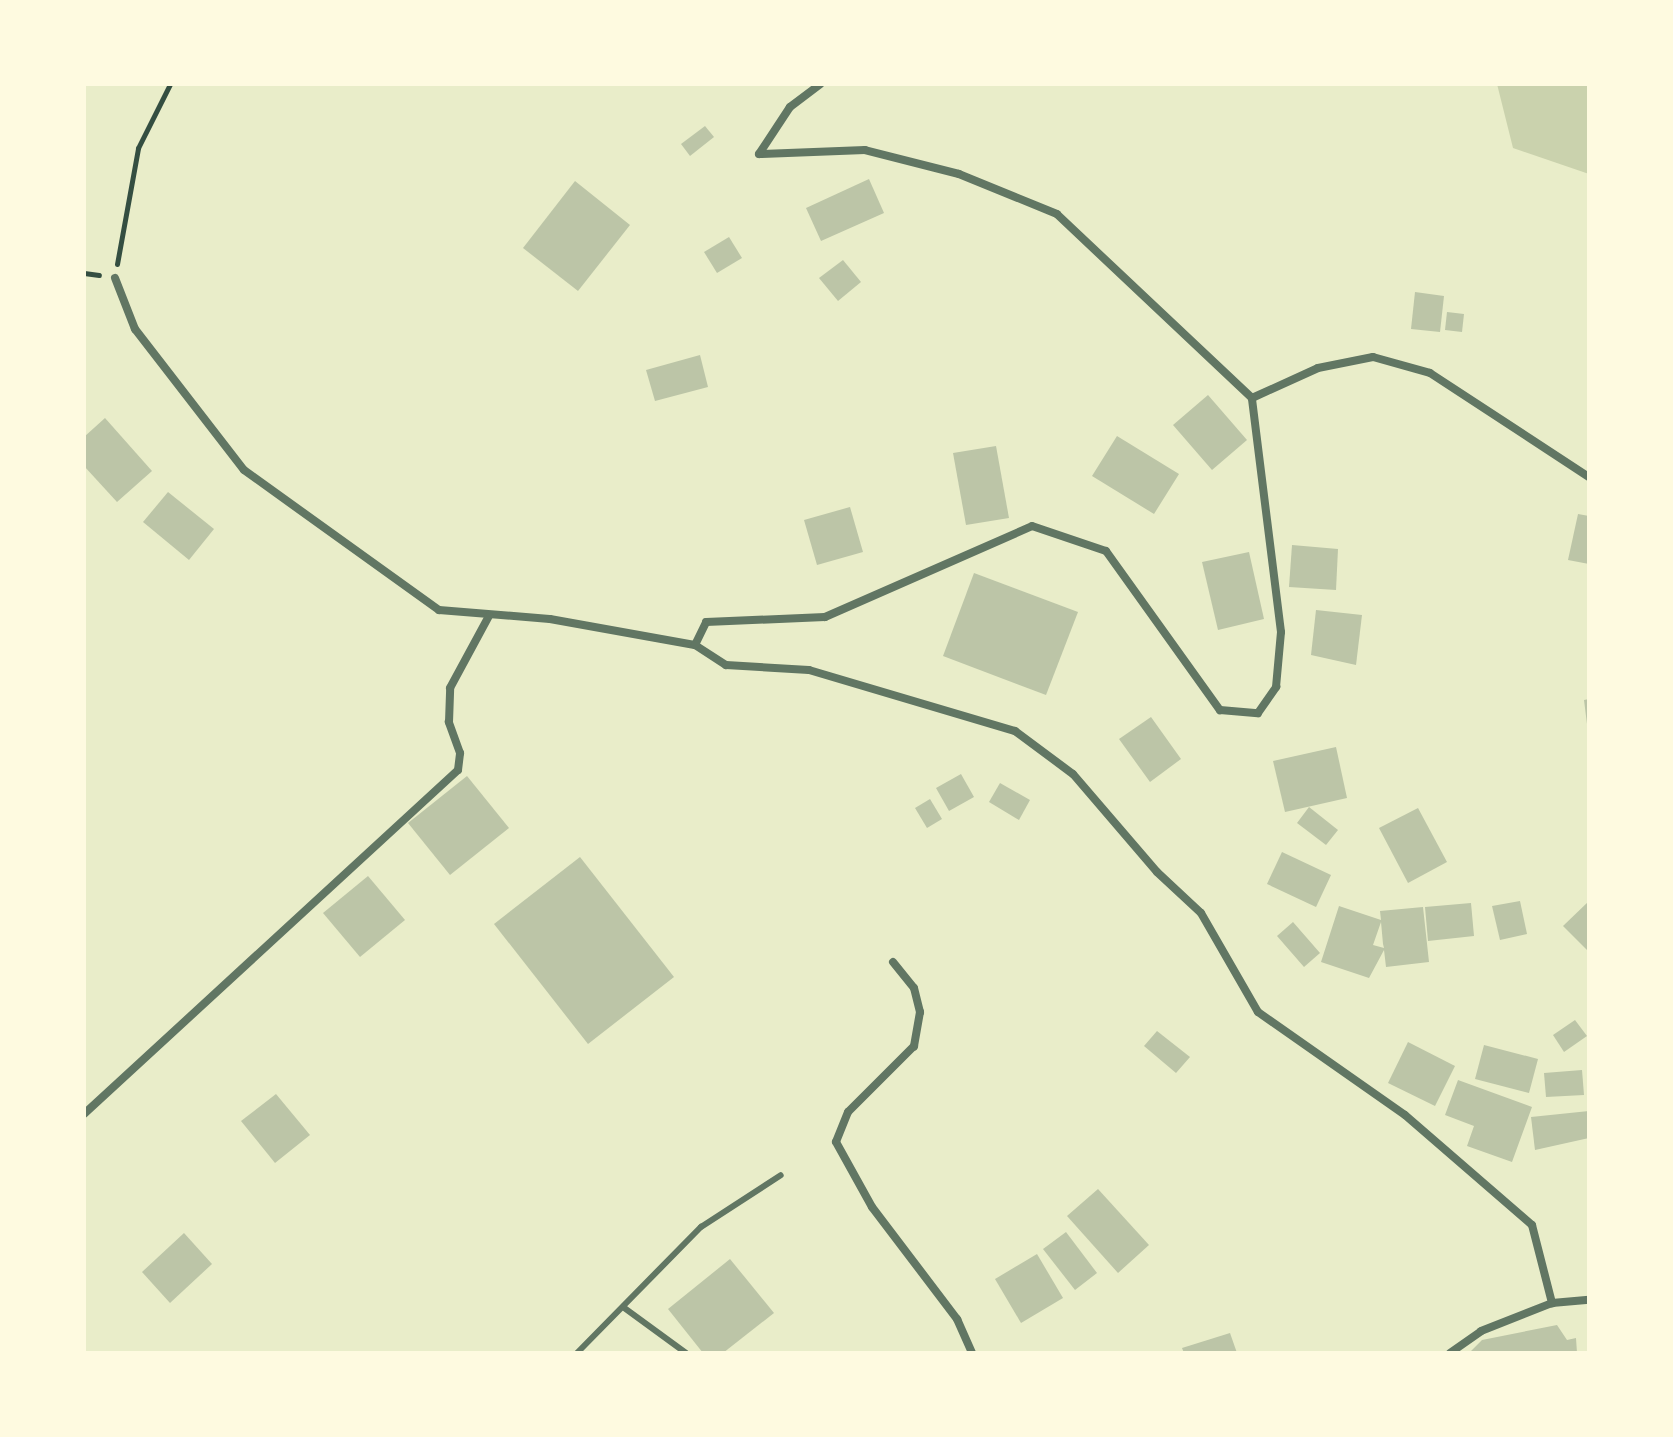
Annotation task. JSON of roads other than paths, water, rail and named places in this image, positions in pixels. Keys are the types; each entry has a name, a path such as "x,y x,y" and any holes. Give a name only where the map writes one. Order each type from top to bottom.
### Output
{"street":[{"path":"695,645 706,622 825,617 1032,526 1106,551 1220,710 1258,713 1276,687 1281,632 1252,398 1057,214 959,174 865,150 759,154 790,107 820,84"},
{"path":"115,278 135,329 244,470 439,610 550,619 695,645 726,665 809,670 1015,731 1073,774 1157,872 1201,913 1258,1012 1405,1115 1532,1225 1552,1303"},
{"path":"1252,398 1318,368 1373,357 1430,373 1589,477"},
{"path":"84,1114 458,770 460,753 449,722 450,688 489,616"},
{"path":"893,962 914,988 920,1012 914,1046 848,1112 836,1142 847,1169 957,1319 972,1353"},
{"path":"1450,1353 1481,1331 1552,1303 1589,1300"}],"lane":[{"path":"577,1353 701,1227 781,1175"},
{"path":"623,1307 686,1353"}]}
